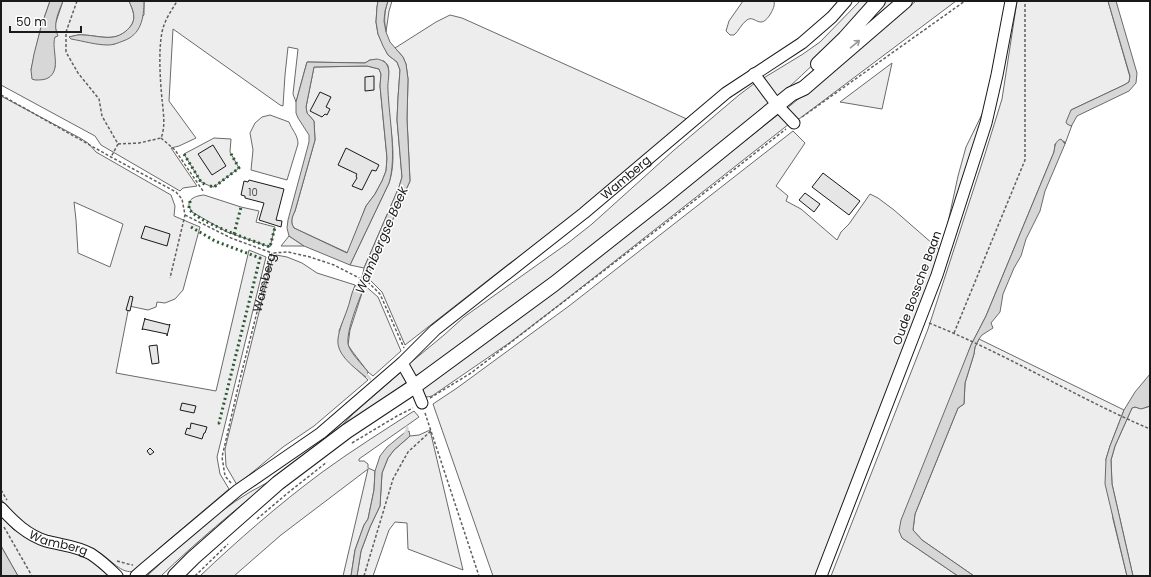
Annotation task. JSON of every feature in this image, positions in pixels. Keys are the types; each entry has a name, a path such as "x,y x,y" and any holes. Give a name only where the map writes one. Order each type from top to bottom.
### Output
{"main road":[{"path":"175,576 193,558 278,483 347,431 415,386 554,284 791,94 878,1"},
{"path":"791,94 804,88 905,1"}],"street":[{"name":"Wamberg","path":"136,576 238,490 321,433 405,360 435,330 584,213 726,94 802,43 832,17 846,1"},
{"name":"Oude Bossche Baan","path":"821,576 937,275 986,123 1011,1"},
{"path":"754,74 777,105 794,123"},
{"path":"405,360 422,404"},
{"name":"Wamberg","path":"1,508 26,532 45,540 80,549 102,562 117,576"}],"path":[{"path":"76,1 66,32 66,52 78,73 99,99 102,116 118,144"},
{"path":"161,138 164,119 161,92 160,44 163,28 177,1"},
{"path":"349,445 397,416 422,404 471,373 794,123 965,1"},
{"path":"954,333 1025,160 1026,1"},
{"path":"1,95 176,192 182,199 185,215 170,278"},
{"path":"118,144 139,143 161,138"},
{"path":"161,138 175,150 203,191"},
{"path":"111,157 118,144"},
{"path":"185,215 231,238 272,253"},
{"name":"Wamberg","path":"238,490 225,476 222,457 272,253 288,252 310,257 334,265 369,283 380,294 405,360"},
{"path":"920,319 981,345 1131,421 1150,429"},
{"path":"422,404 432,430 479,576"},
{"path":"364,576 392,479 408,452 432,430"},
{"path":"254,521 331,459"},
{"path":"2,522 32,576"},
{"path":"195,576 231,541"}],"shaded area":[{"path":"1,1 50,1 41,27 31,70 49,77 55,67 53,42 56,32 55,25 63,1 129,1 134,18 130,27 120,35 114,37 80,35 69,37 101,44 115,44 144,15 144,1 378,1 376,22 378,34 388,55 397,62 400,70 397,120 402,177 364,268 350,265 389,183 392,172 393,148 387,100 389,69 388,65 384,61 370,60 365,63 307,62 296,102 293,94 298,49 288,47 283,106 173,29 169,101 196,138 171,148 197,186 183,188 180,191 101,145 95,136 1,85"},
{"path":"388,1 392,1 386,32 385,16"},
{"path":"743,1 774,1 774,7 767,19 764,21 761,22 753,19 747,20 734,35 730,35 726,31 729,21"},
{"path":"860,1 874,1 826,52 776,99 762,79 820,42"},
{"path":"881,1 901,1 851,44"},
{"path":"916,1 956,1 799,119 795,119 785,110"},
{"path":"1017,1 1108,1 1130,77 1129,82 1071,110 1071,126 1072,125 1065,144 1064,141 1055,144 1054,152 986,316 971,345 902,538 958,576 831,576 928,329 985,154 1002,99"},
{"path":"450,15 462,18 689,120 548,237 510,263 405,345 382,292 367,277 410,181 407,119 408,79 406,64 403,57 395,48 436,22"},
{"path":"892,63 882,109 840,102"},
{"path":"367,66 379,69 381,74 380,86 387,158 386,171 375,194 366,206 348,253 294,228 292,220 315,140 314,121 307,113 306,107 314,67"},
{"path":"755,83 771,104 543,287 415,376 409,364 464,317 568,243 592,224 673,151"},
{"path":"1,96 80,138 88,143 96,152 171,195 175,206 174,216 200,227 183,290 175,299 165,303 157,302 156,307 148,310 129,306 116,373 216,391 249,250 266,257 217,457 220,474 229,489 134,571 130,572 121,569 100,553 89,548 34,530 16,518 1,499","holes":["74,202 123,224 110,267 78,253"]},
{"path":"986,106 944,241 966,147"},
{"path":"779,114 789,124 559,305 512,341 432,396 427,397 422,394 422,389 564,284"},
{"path":"270,115 289,122 297,138 298,144 287,180 251,170 253,150 250,133 255,123 262,117"},
{"path":"793,131 805,143 776,186 788,196 786,201 801,209 837,240 841,232 849,224 870,194 894,210 941,251 820,576 493,576 433,404 569,306"},
{"path":"214,138 231,139 230,152 239,168 214,187 201,182 184,154"},
{"path":"204,195 259,211 256,222 275,227 270,247 227,232 192,212 189,202 193,198"},
{"path":"289,236 304,246 281,246"},
{"path":"276,255 287,257 302,263 317,273 355,285 349,307 339,331 349,362 368,380 314,426 283,447 237,485 226,466 225,449 272,260"},
{"path":"363,284 378,297 401,351 373,376 368,372 348,345 350,330 363,290"},
{"path":"979,339 1124,410 1106,459 1113,519 1127,576 974,576 922,540 913,530 915,514 958,408 964,404 965,383 975,347"},
{"path":"401,372 407,382 332,436 353,414"},
{"path":"1150,406 1150,576 1133,576 1112,484 1111,460 1115,446 1132,408 1143,408"},
{"path":"414,411 419,417 359,459 359,461 364,461 368,464 368,468 375,471 374,490 368,519 364,525 355,550 351,576 343,576 368,469 281,535 234,576 200,576 259,523 305,485 367,441"},
{"path":"430,430 463,570 408,549 407,523 395,522 389,530 373,576 357,576 361,551 380,506 382,473 388,458 394,450 410,436 419,435"},
{"path":"272,480 201,539 161,576 147,576 184,542 222,511 250,492"},
{"path":"1,516 13,529 28,537 82,553 112,576 18,576 1,546"}],"water":[{"path":"50,1 63,1 56,23 56,32 58,36 55,37 54,42 55,65 52,74 47,79 35,80 32,79 31,70 34,54"},
{"path":"129,1 144,1 142,20 138,30 129,38 116,44 108,45 94,44 71,39 69,37 82,35 114,37 125,32 132,24 134,18"},
{"path":"378,1 388,1 384,21 386,32 390,42 403,57 406,64 408,79 407,119 410,181 363,284 363,290 349,332 349,348 368,372 366,377 343,356 338,345 338,339 340,328 355,286 361,279 364,268 402,177 397,120 400,70 397,62 388,55 378,34 376,22"},
{"path":"1108,1 1116,1 1137,73 1136,83 1129,91 1077,116 1071,126 1066,122 1071,110 1129,82 1130,76"},
{"path":"370,60 381,60 387,65 388,68 392,137 391,173 389,183 350,265 304,246 289,236 287,228 288,220 309,142 309,135 296,113 296,102 307,62 365,63","holes":["367,66 379,69 381,74 380,86 387,158 386,171 375,194 366,206 347,253 294,228 292,224 292,217 315,140 314,121 307,113 306,107 314,67"]},
{"path":"1061,139 1065,144 1045,191 1040,211 1026,239 1021,256 1003,294 1000,312 991,323 993,328 982,335 975,347 965,383 964,404 958,408 915,514 913,530 922,540 974,576 958,576 902,538 899,531 901,520 971,345 986,316 1056,144"},
{"path":"1150,374 1150,406 1141,409 1135,407 1132,408 1115,446 1111,460 1112,484 1133,576 1127,576 1105,484 1106,459 1124,410 1135,392"},
{"path":"409,431 410,436 394,450 388,458 382,473 380,506 361,551 357,576 351,576 355,550 364,525 368,519 374,490 375,471 380,456 387,447 404,433"},
{"path":"1,546 18,576 1,576"}],"building":[{"path":"374,76 374,90 365,91 365,77"},
{"path":"320,92 331,97 326,107 330,109 327,115 325,114 322,117 310,111"},
{"path":"213,145 226,166 212,175 198,154"},
{"path":"346,148 379,165 376,171 372,170 362,190 352,186 357,178 357,174 338,165"},
{"path":"823,173 860,201 849,215 812,187"},
{"path":"249,180 284,189 276,220 282,221 281,227 259,220 264,203 245,198 245,196 241,195 244,181 248,182"},
{"path":"805,193 820,204 814,212 799,200"},
{"path":"145,226 170,234 167,246 141,238"},
{"path":"130,296 133,297 130,311 126,310"},
{"path":"145,318 169,325 170,324 167,336 167,334 142,330"},
{"path":"157,345 159,363 152,364 149,346"},
{"path":"182,403 196,406 194,413 180,410"},
{"path":"191,423 207,427 202,439 185,434 187,428 190,429"},
{"path":"150,448 154,452 150,455 147,451"}],"waterway":[{"name":"Wambergse Beek","path":"364,372 370,379"},
{"name":"Wambergse Beek","path":"405,434 407,427"}],"hedge":[{"path":"210,186 214,187 239,168 230,152"},
{"path":"184,154 201,182 206,185"},
{"path":"190,201 189,208 201,219 239,236 270,247 275,227"},
{"path":"234,234 241,207"},
{"path":"191,227 215,241 260,258 219,423 215,422"}]}
